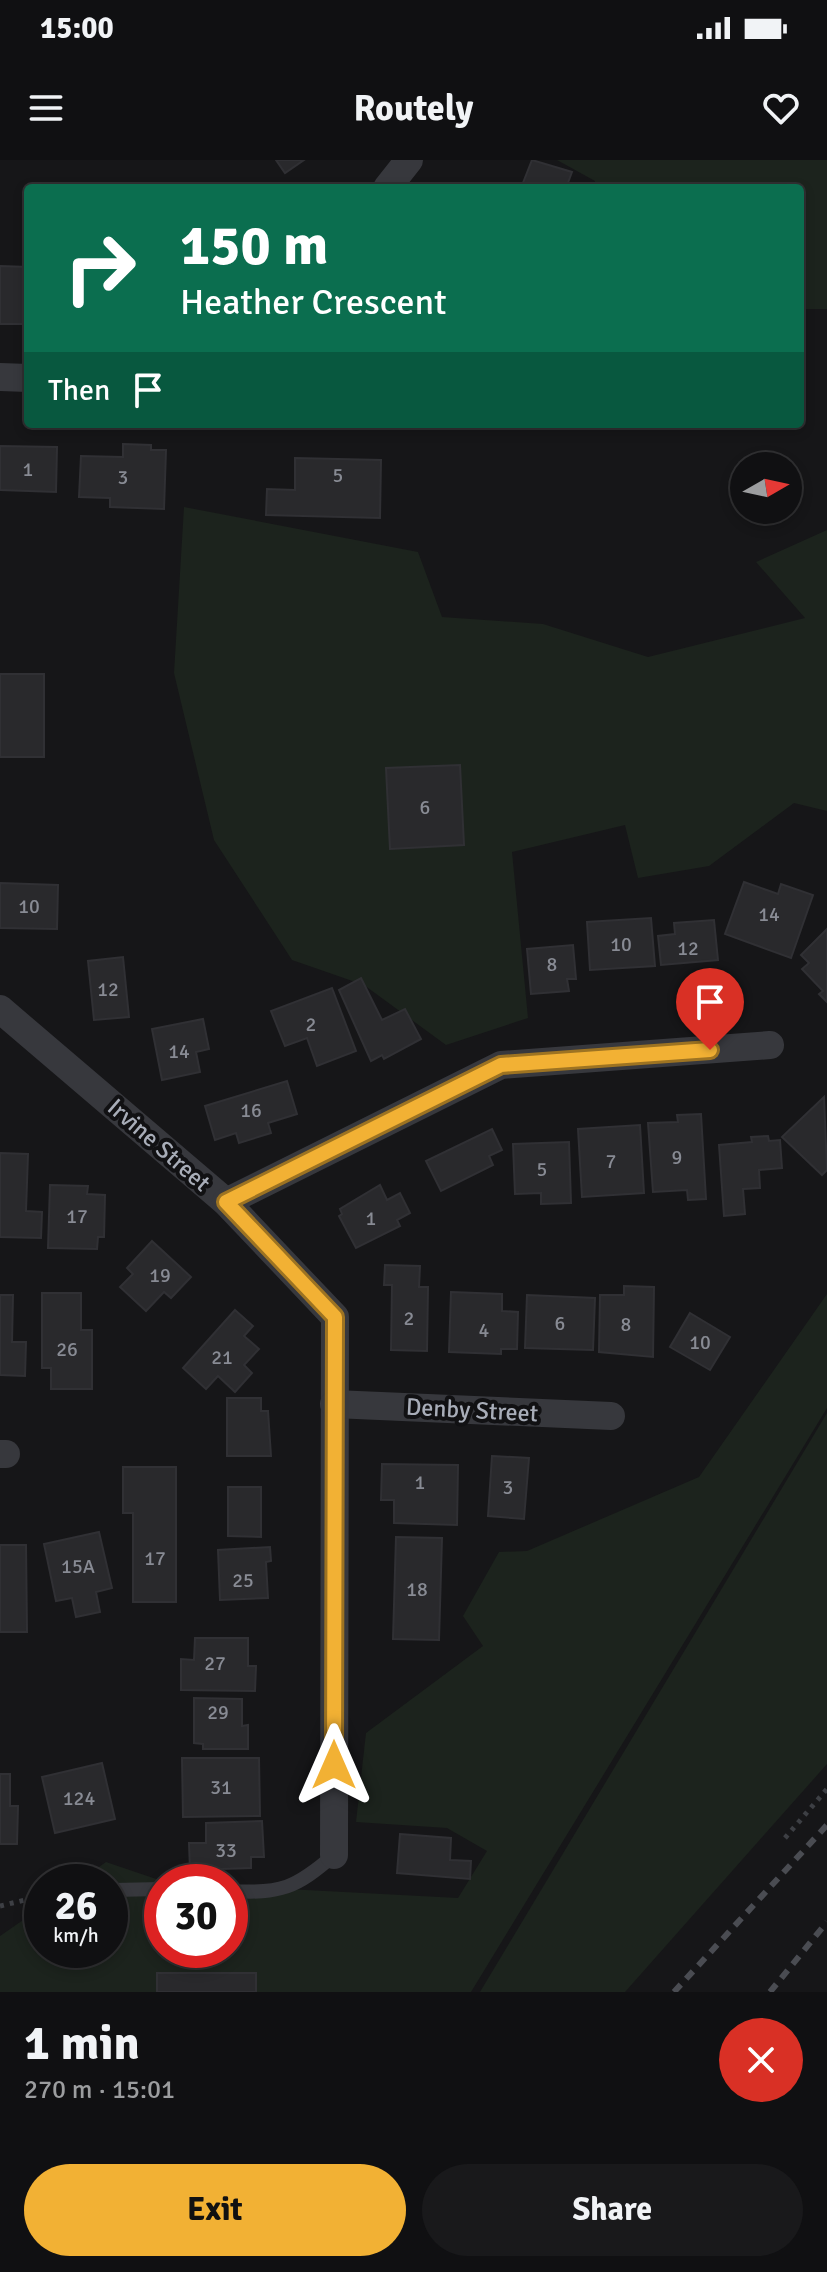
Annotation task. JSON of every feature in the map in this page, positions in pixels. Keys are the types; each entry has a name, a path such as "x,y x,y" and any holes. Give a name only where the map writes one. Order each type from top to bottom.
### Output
{"street":[{"path":"390,184 409,160"},
{"path":"0,377 24,378"},
{"name":"Irvine Street","path":"0,1009 226,1202 335,1317 334,1855"},
{"path":"226,1202 501,1065 770,1045"},
{"name":"Denby Street","path":"334,1404 611,1416"}],"lane":[{"path":"248,1892 262,1893 301,1883 334,1855"}],"path":[{"path":"785,1838 827,1789"},
{"path":"0,1906 24,1900"}],"shaded area":[{"path":"557,160 827,160 827,309 804,309 804,184 594,184 595,181"},
{"path":"184,507 418,552 442,617 543,624 648,657 805,618 756,562 827,530 827,811 794,803 709,866 638,878 625,825 512,852 528,1018 446,1045 364,985 292,960 214,840 174,673"},
{"path":"827,1294 827,1408 471,1992 0,1992 0,1936 24,1919 24,1968 128,1968 128,1869 144,1875 144,1968 248,1968 248,1887 458,1898 487,1851 447,1828 356,1822 366,1733 483,1646 463,1616 499,1552 527,1551 699,1477"},
{"path":"827,1413 827,1764 625,1992 480,1992"}],"building":[{"path":"276,160 304,160 285,173"},
{"path":"532,160 572,172 568,184 523,184"},
{"path":"0,266 24,267 24,324 0,324"},
{"path":"123,444 151,445 151,450 166,450 164,509 110,507 110,498 79,497 81,456 123,457"},
{"path":"0,446 57,447 56,492 0,490"},
{"path":"295,458 381,460 380,518 266,515 267,489 295,490"},
{"path":"0,674 44,674 44,757 0,757"},
{"path":"460,765 464,845 390,849 386,768"},
{"path":"744,882 778,894 781,884 813,895 791,958 725,934"},
{"path":"0,883 58,885 57,929 0,928"},
{"path":"651,918 655,966 590,970 587,922"},
{"path":"714,920 718,960 661,965 658,936 675,934 674,923"},
{"path":"827,929 827,1002 819,994 823,991 802,969 809,963 801,955"},
{"path":"573,945 576,979 567,979 569,991 531,994 527,949"},
{"path":"123,957 129,1017 94,1020 88,961"},
{"path":"361,978 382,1020 405,1009 421,1039 384,1059 382,1055 371,1061 339,990"},
{"path":"332,988 356,1051 317,1066 307,1038 285,1046 271,1011"},
{"path":"203,1019 209,1049 196,1052 200,1072 162,1080 152,1029"},
{"path":"287,1081 297,1114 268,1123 271,1133 239,1143 236,1133 215,1140 205,1106"},
{"path":"824,1097 827,1170 822,1175 782,1137"},
{"path":"701,1114 706,1199 688,1200 687,1190 653,1192 648,1123 678,1122 677,1115"},
{"path":"640,1125 644,1193 582,1197 578,1129"},
{"path":"492,1129 502,1150 489,1156 493,1165 441,1191 426,1161"},
{"path":"768,1136 769,1141 780,1140 782,1168 759,1170 760,1188 743,1189 745,1214 724,1216 719,1145 752,1142 751,1137"},
{"path":"569,1142 571,1203 541,1204 541,1193 515,1194 513,1144"},
{"path":"0,1153 28,1154 26,1211 42,1212 41,1238 0,1237"},
{"path":"50,1185 88,1186 87,1194 105,1195 104,1237 98,1237 97,1249 48,1248"},
{"path":"380,1185 387,1200 400,1193 410,1213 397,1220 400,1226 356,1248 339,1216 342,1214 340,1209"},
{"path":"152,1241 191,1277 171,1298 164,1292 146,1311 120,1287 133,1274 127,1268"},
{"path":"385,1265 420,1266 419,1287 428,1287 427,1351 391,1350 392,1285 384,1285"},
{"path":"624,1286 654,1287 653,1357 599,1352 600,1295 624,1295"},
{"path":"451,1292 502,1294 502,1311 518,1312 517,1349 501,1349 501,1354 449,1352"},
{"path":"42,1293 81,1293 81,1330 92,1330 92,1389 51,1389 51,1368 42,1368"},
{"path":"0,1295 13,1295 12,1342 26,1342 25,1376 0,1375"},
{"path":"527,1295 595,1298 593,1350 525,1348"},
{"path":"235,1310 253,1326 244,1336 259,1349 244,1365 252,1373 235,1392 218,1376 206,1389 183,1368"},
{"path":"690,1313 730,1337 710,1370 670,1347"},
{"path":"227,1398 261,1398 261,1411 268,1411 271,1456 227,1456"},
{"path":"492,1456 529,1458 524,1519 488,1516"},
{"path":"382,1464 458,1465 457,1525 394,1523 394,1500 381,1500"},
{"path":"123,1467 176,1467 176,1602 133,1602 133,1513 123,1513"},
{"path":"228,1487 261,1487 261,1537 228,1536"},
{"path":"99,1532 112,1588 96,1592 100,1612 76,1617 72,1598 56,1601 44,1544"},
{"path":"396,1537 442,1538 439,1640 393,1639"},
{"path":"0,1545 26,1545 27,1632 0,1632"},
{"path":"270,1547 271,1561 266,1562 268,1598 220,1600 218,1550"},
{"path":"195,1638 248,1638 248,1666 256,1666 255,1691 181,1690 181,1659 194,1660"},
{"path":"194,1698 242,1699 242,1726 248,1725 248,1749 203,1749 203,1744 194,1743"},
{"path":"182,1758 259,1758 260,1816 183,1817"},
{"path":"102,1763 115,1819 55,1833 42,1777"},
{"path":"0,1774 10,1774 10,1806 18,1806 17,1844 0,1844"},
{"path":"262,1821 264,1857 251,1857 251,1868 248,1868 248,1864 190,1864 189,1843 206,1843 206,1823"},
{"path":"400,1834 451,1838 450,1860 471,1861 470,1879 397,1873"},
{"path":"157,1973 256,1973 256,1992 157,1992"}],"railway":[{"path":"674,1992 827,1825"},
{"path":"770,1992 827,1922"}],"route":[{"path":"334,1765 335,1317 226,1202 501,1065 710,1050"}]}
